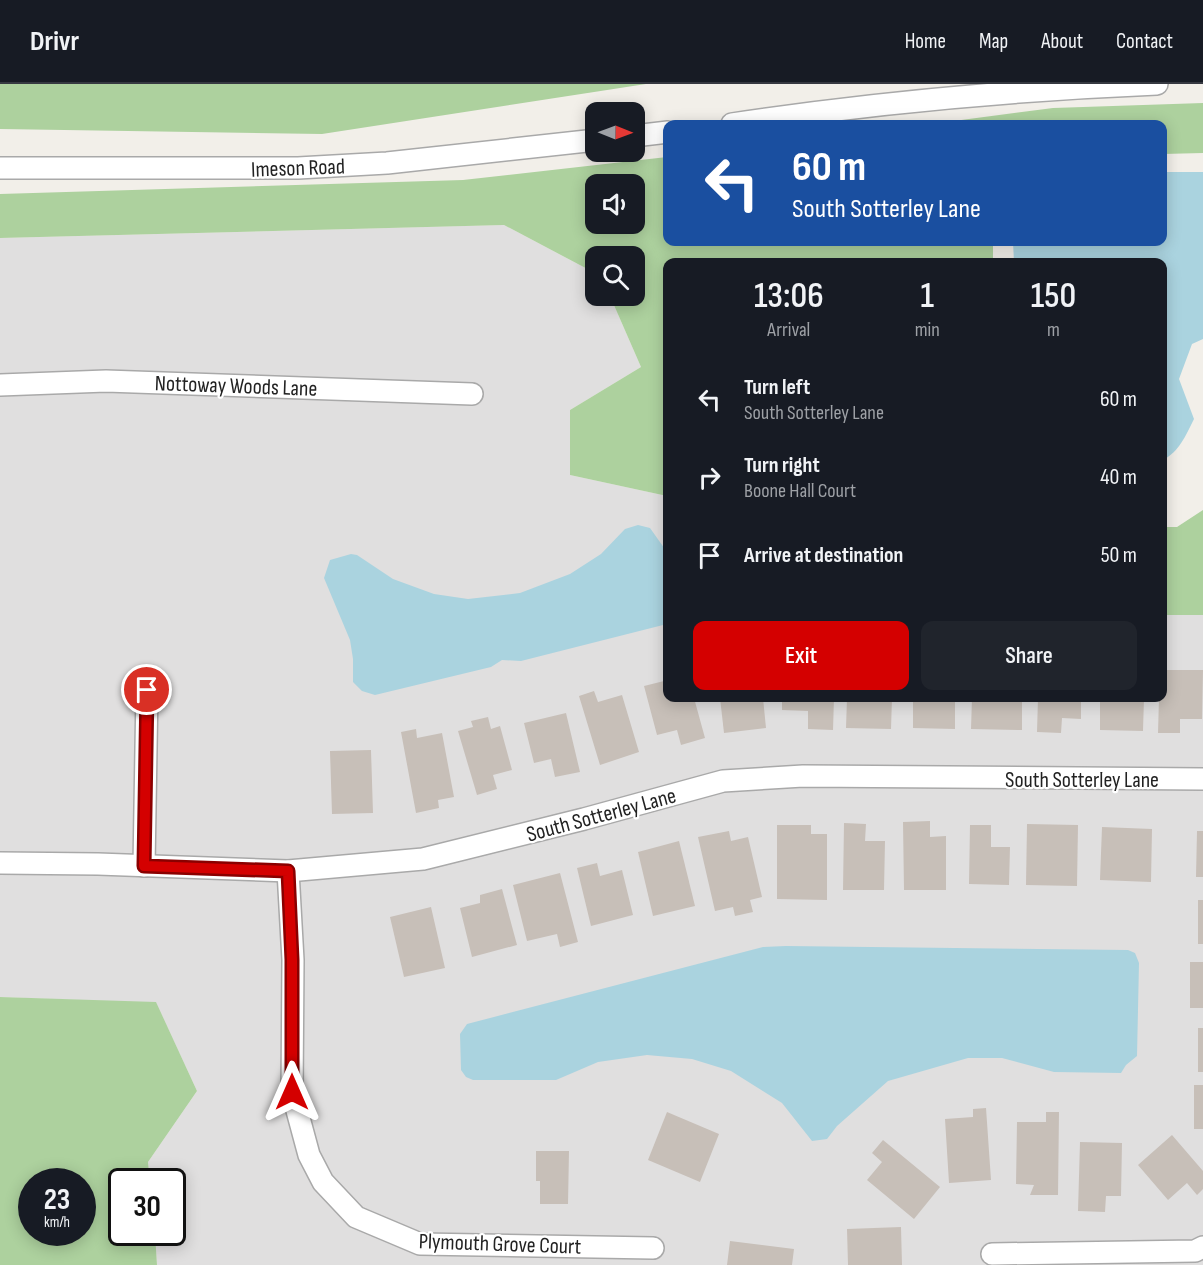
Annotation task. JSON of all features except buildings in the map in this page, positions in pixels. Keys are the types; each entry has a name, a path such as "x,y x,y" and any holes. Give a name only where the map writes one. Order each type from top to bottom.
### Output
{"street":[{"path":"759,120 835,109 953,97 1074,87 1157,84"},
{"path":"645,135 663,133"},
{"name":"Imeson Road","path":"0,168 298,168 387,163 585,141"},
{"name":"Nottoway Woods Lane","path":"0,385 106,381 472,393"},
{"path":"144,866 147,690"},
{"name":"South Sotterley Lane","path":"0,863 288,871 423,859 584,819 723,781 803,776 1203,779"},
{"name":"Plymouth Grove Court","path":"288,871 292,960 292,1092 309,1155 323,1182 356,1217 420,1244 653,1248"},
{"path":"992,1254 1195,1251 1203,1247"}],"shaded area":[{"path":"504,225 585,268 585,306 614,306 641,367 570,410 570,475 663,495 663,702 1167,702 1167,615 1203,615 1203,1265 157,1265 156,1246 186,1246 186,1168 149,1168 148,1162 197,1091 156,1003 0,997 0,238"}],"green space":[{"path":"0,84 646,84 322,134 0,129"},
{"path":"1203,103 1203,153 1167,154 1167,120 962,120 1053,108"},
{"path":"663,157 663,246 993,246 993,258 663,258 663,495 570,475 570,410 641,367 614,306 645,306 645,246 585,246 585,268 504,225 0,238 0,194 463,180 623,162 645,162 645,159"},
{"path":"1203,510 1203,615 1167,615 1167,527 1177,527"},
{"path":"0,997 156,1002 197,1091 148,1162 149,1168 108,1168 108,1246 156,1246 157,1265 0,1265"}],"water":[{"path":"1167,172 1203,172 1203,339 1192,344 1179,379 1194,419 1178,448 1169,457 1167,458 1167,258 1014,258 1013,246 1167,246"},
{"path":"638,525 650,528 663,546 663,625 521,661 502,660 491,667 375,695 362,691 353,682 350,640 324,578 330,560 351,554 357,555 393,579 434,594 468,599 520,593 570,574 601,554 625,529"},
{"path":"763,947 1128,950 1135,953 1139,963 1137,1056 1126,1065 1121,1073 1054,1072 1002,1058 968,1058 888,1081 837,1126 827,1139 812,1141 782,1103 731,1071 692,1059 647,1055 598,1062 556,1080 473,1080 466,1077 461,1070 460,1034 467,1024"}],"route":[{"path":"147,690 144,866 288,871 292,960 292,1092"}]}
